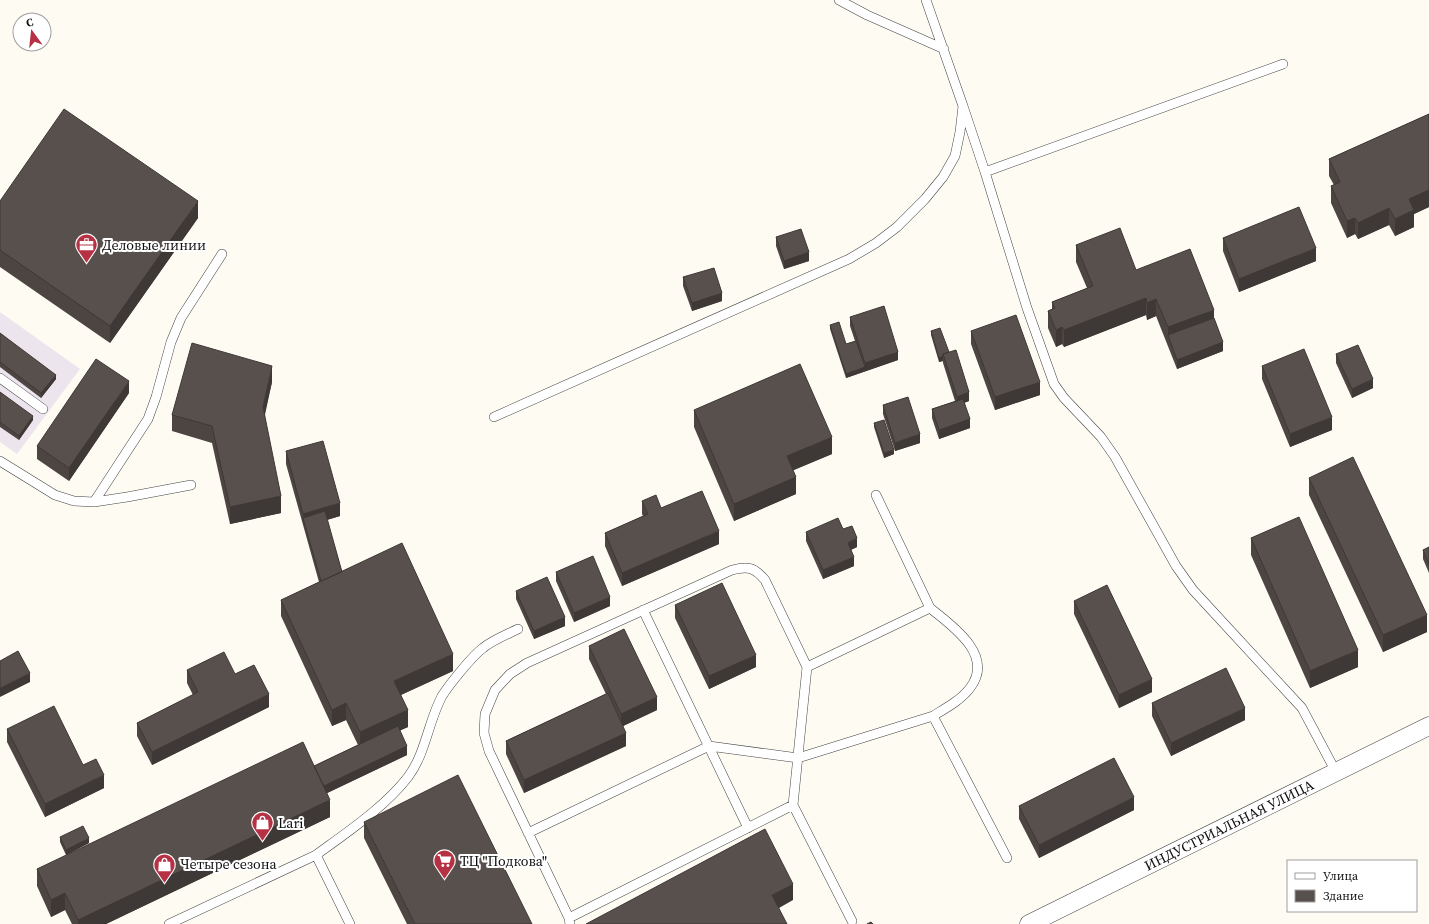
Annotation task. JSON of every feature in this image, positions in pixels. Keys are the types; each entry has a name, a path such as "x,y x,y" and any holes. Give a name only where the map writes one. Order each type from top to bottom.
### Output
{"street":[{"name":"ИНДУСТРИАЛЬНАЯ УЛИЦА","path":"1028,924 1429,726"}],"lane":[{"path":"839,0 867,15 944,49"},
{"path":"926,0 944,49 985,172 1027,308 1054,384 1064,398 1100,437 1115,457 1176,566 1193,590 1302,708 1336,772"},
{"path":"985,172 1283,64"},
{"path":"494,417 849,259 876,242 897,227 925,200 943,176 955,156 963,106"},
{"path":"94,502 148,419 156,397 171,342 181,318 222,254"},
{"path":"0,378 43,409"},
{"path":"0,461 55,495 74,501 94,502 191,485"},
{"path":"528,833 709,746 798,758 933,716 969,690 976,680 978,670 976,657 969,642 956,628 930,608 876,495"},
{"path":"793,806 569,921 489,751 484,733 485,714 495,690 510,674 527,663 732,570 744,567 758,571 765,580 807,667 793,806 852,921"},
{"path":"807,667 930,608"},
{"path":"643,610 748,828"},
{"path":"169,924 316,855 362,821 393,794 408,777 420,754 442,697 452,682 482,649 493,641 518,629"},
{"path":"933,716 1007,858"},
{"path":"316,855 350,924"}],"shaded area":[{"path":"0,312 80,369 17,454 0,442"}],"building":[{"path":"64,109 198,201 110,326 0,250 0,201"},
{"path":"1429,114 1429,190 1409,199 1414,210 1395,219 1389,208 1358,223 1355,218 1347,221 1331,186 1340,182 1329,159"},
{"path":"1299,207 1316,248 1239,279 1223,238"},
{"path":"1120,228 1136,270 1190,249 1214,310 1168,327 1156,299 1147,303 1146,298 1064,330 1062,327 1056,330 1048,311 1055,308 1052,302 1093,286 1076,245"},
{"path":"801,229 809,252 784,261 776,237"},
{"path":"714,268 722,293 692,303 683,277"},
{"path":"884,306 898,352 865,363 850,317"},
{"path":"1016,315 1040,382 995,397 971,331"},
{"path":"1214,318 1223,342 1177,360 1168,335"},
{"path":"839,322 846,344 856,341 865,367 846,374 830,325"},
{"path":"940,328 949,352 943,354 943,356 939,358 931,331"},
{"path":"0,333 56,375 41,393 0,362"},
{"path":"192,343 272,366 263,407 281,496 230,507 212,426 172,415"},
{"path":"1358,345 1373,379 1352,389 1336,354"},
{"path":"1304,349 1332,417 1290,434 1262,366"},
{"path":"956,350 969,392 957,397 943,354"},
{"path":"96,359 129,381 69,468 37,446"},
{"path":"800,364 832,437 787,456 796,477 734,504 694,410"},
{"path":"0,392 33,416 19,436 0,422"},
{"path":"908,397 920,434 895,443 883,405"},
{"path":"963,399 970,419 939,430 932,409"},
{"path":"884,420 894,450 884,453 874,423"},
{"path":"323,441 340,503 303,514 286,451"},
{"path":"1353,457 1427,615 1383,635 1309,478"},
{"path":"702,491 719,531 622,573 605,533 648,514 642,501 656,495 661,508"},
{"path":"325,511 342,572 321,581 303,518"},
{"path":"1299,517 1358,650 1310,671 1251,538"},
{"path":"838,518 843,529 852,526 857,538 848,543 854,557 823,570 806,532"},
{"path":"402,543 453,654 394,681 408,710 360,732 346,703 332,710 281,600"},
{"path":"1429,547 1429,564 1423,550"},
{"path":"593,556 610,597 574,613 556,572"},
{"path":"547,577 565,617 534,631 516,591"},
{"path":"722,583 756,655 709,676 675,605"},
{"path":"1107,585 1152,679 1119,695 1074,601"},
{"path":"624,629 657,697 621,714 589,646"},
{"path":"18,651 30,673 0,688 0,661"},
{"path":"224,652 235,674 254,665 269,694 152,752 137,723 198,692 187,670"},
{"path":"1226,668 1245,708 1171,743 1152,703"},
{"path":"608,693 626,733 524,780 506,741"},
{"path":"54,706 83,765 96,759 104,775 45,804 7,729"},
{"path":"398,726 407,746 324,786 314,766"},
{"path":"303,742 330,800 78,920 65,893 51,900 37,869"},
{"path":"1114,758 1134,797 1039,845 1019,806"},
{"name":"ТЦ \"Подкова\"","path":"458,775 532,924 415,924 364,822"},
{"path":"83,826 89,838 66,850 60,837"},
{"path":"765,829 793,884 772,895 787,924 586,924"}],"place":[{"name":"Деловые линии","path":"86,264"},
{"name":"Lari","path":"262,842"},
{"name":"ТЦ \"Подкова\"","path":"444,880"},
{"name":"Четыре сезона","path":"164,884"}]}
